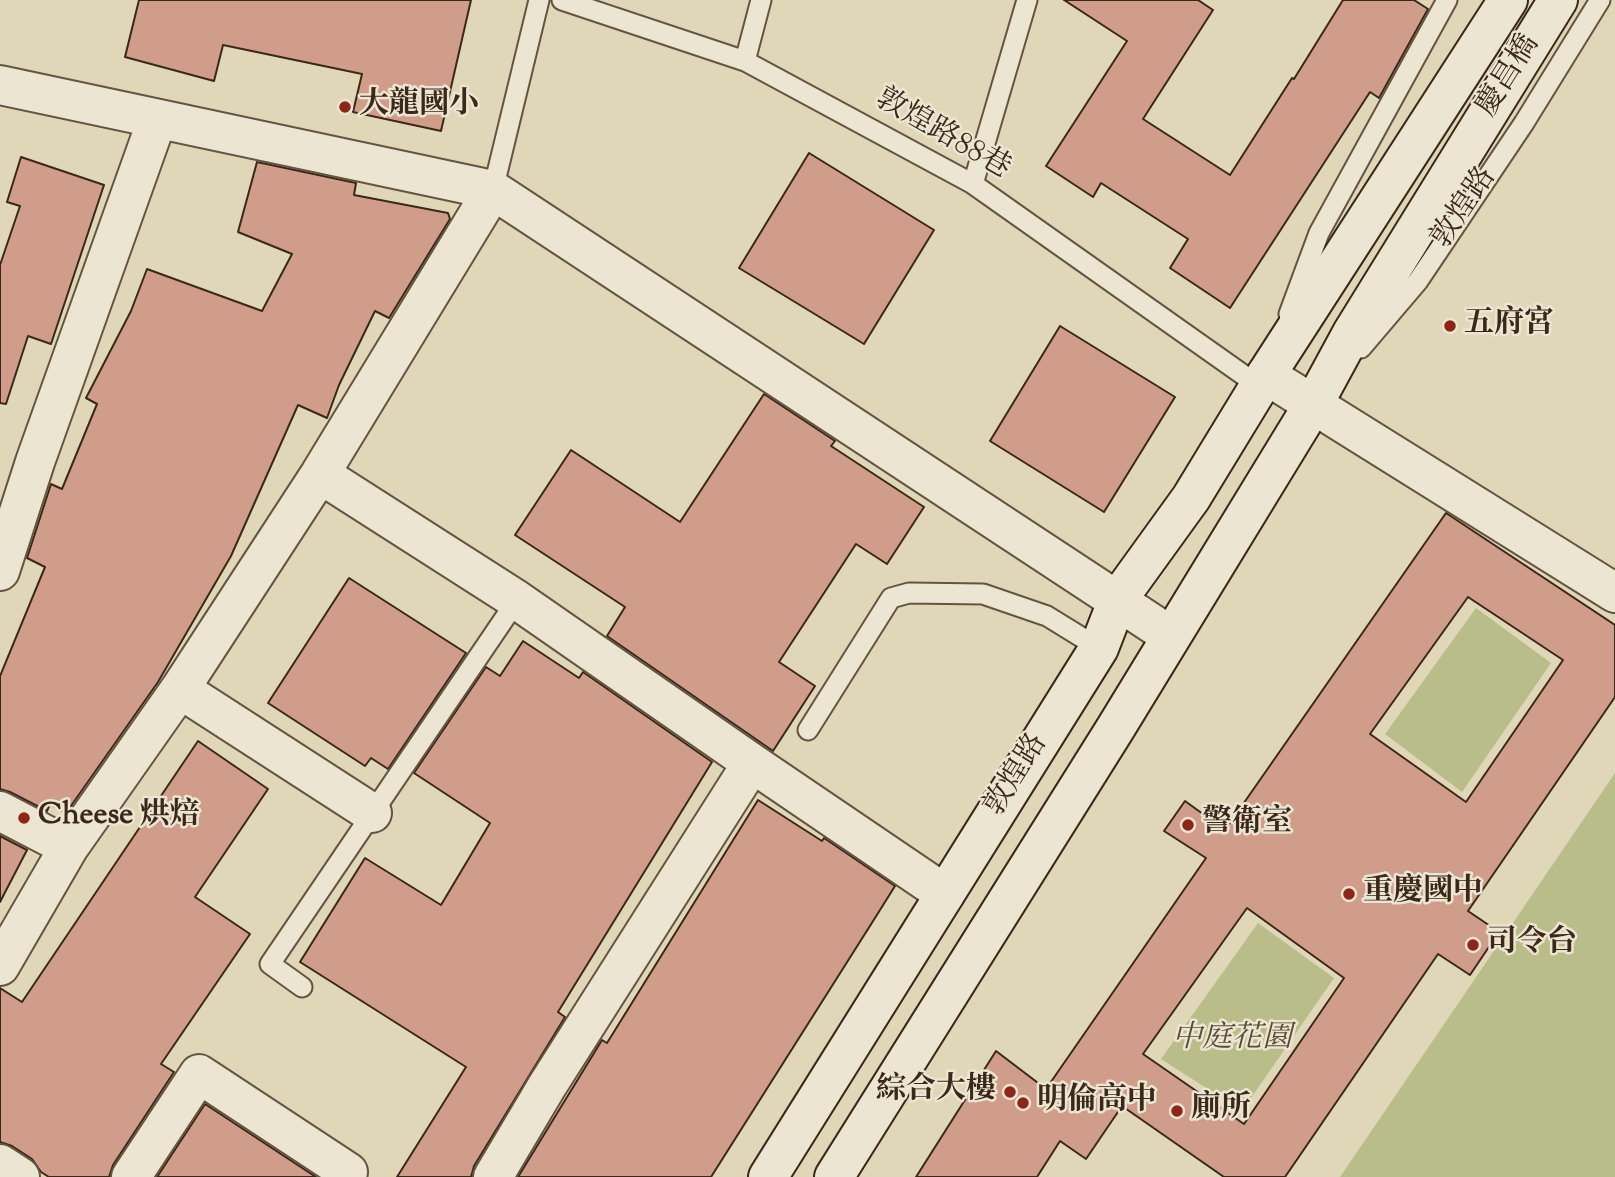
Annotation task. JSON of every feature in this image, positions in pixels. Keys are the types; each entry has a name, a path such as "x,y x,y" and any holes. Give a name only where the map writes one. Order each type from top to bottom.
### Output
{"street":[{"name":"慶昌橋","path":"1305,315 1508,0"},
{"name":"慶昌橋","path":"1352,333 1558,0"},
{"path":"0,85 493,190 1171,636"},
{"path":"0,571 35,462 157,120"},
{"path":"0,966 69,847 180,689 320,474 493,190"},
{"name":"敦煌路","path":"768,1177 1099,648 1118,599 1191,498 1305,315"},
{"name":"敦煌路","path":"834,1177 1313,405 1352,333"},
{"path":"1263,381 1313,405 1615,593"},
{"path":"320,474 517,600 945,894"},
{"path":"180,689 372,813"},
{"path":"493,1177 547,1086 752,763"},
{"path":"0,811 69,847"},
{"path":"131,1177 199,1074 348,1172"},
{"path":"0,1164 20,1177"}],"lane":[{"path":"493,190 539,0"},
{"name":"敦煌路88巷","path":"562,0 745,61 973,184 1263,381"},
{"path":"745,61 761,0"},
{"path":"973,184 1027,0"},
{"name":"敦煌路","path":"1263,381 1319,233 1447,0"},
{"name":"敦煌路","path":"1313,405 1418,281 1524,123 1600,0"},
{"path":"808,730 891,598 908,593 983,594 1047,616 1099,648"},
{"path":"302,987 270,964 517,600"}],"green space":[{"path":"1476,608 1551,663 1462,792 1385,734"},
{"path":"1615,773 1615,1177 1340,1177"},
{"name":"中庭花園","path":"1258,923 1334,978 1242,1111 1161,1059"}],"building":[{"path":"139,0 471,0 441,131 353,112 362,74 223,45 214,81 125,57"},
{"path":"1064,0 1198,0 1213,10 1143,119 1230,175 1343,0 1414,0 1428,9 1379,98 1370,92 1230,308 1170,268 1188,239 1101,183 1093,197 1046,166 1127,41"},
{"path":"809,153 934,230 864,344 739,268"},
{"path":"21,157 104,185 51,344 28,336 6,404 0,403 0,265 20,206 7,202"},
{"path":"257,162 356,183 354,195 448,213 450,219 389,318 375,311 339,385 327,418 298,405 231,556 158,682 66,813 50,804 47,811 0,789 0,676 45,567 27,558 51,484 62,489 97,404 86,398 131,311 147,269 262,311 292,254 238,232"},
{"path":"1060,326 1175,397 1104,512 990,441"},
{"path":"764,394 835,441 831,446 924,507 887,564 856,544 779,662 815,686 773,751 607,636 625,607 515,535 571,450 680,522"},
{"path":"1446,513 1615,625 1615,697 1468,911 1499,932 1470,975 1438,954 1285,1177 1224,1177 1122,1106 1086,1159 1060,1141 1037,1177 916,1177 996,1051 1046,1089 1206,858 1164,831 1185,801 1225,830","holes":["1468,597 1563,660 1466,802 1370,734","1247,908 1344,978 1244,1124 1143,1054"]},
{"path":"349,578 466,653 388,769 371,758 365,766 268,703"},
{"path":"523,641 579,678 583,672 712,762 558,1012 565,1017 474,1166 471,1177 397,1177 466,1067 300,962 365,858 441,905 490,823 414,773 486,667 500,676"},
{"path":"198,741 268,789 195,897 250,934 161,1064 174,1072 113,1165 109,1177 49,1177 41,1172 32,1159 0,1142 0,988 22,1002"},
{"path":"758,800 822,841 824,838 895,886 711,1177 518,1177 602,1040 607,1043"},
{"path":"0,836 27,850 0,902"},
{"path":"205,1104 316,1177 157,1177"}],"place":[{"name":"大龍國小","path":"345,107"},
{"name":"五府宮","path":"1450,326"},
{"name":"Cheese 烘焙","path":"24,818"},
{"name":"警衛室","path":"1188,825"},
{"name":"重慶國中","path":"1349,894"},
{"name":"司令台","path":"1473,945"},
{"name":"綜合大樓","path":"1010,1092"},
{"name":"明倫高中","path":"1023,1103"},
{"name":"廁所","path":"1177,1111"}]}
